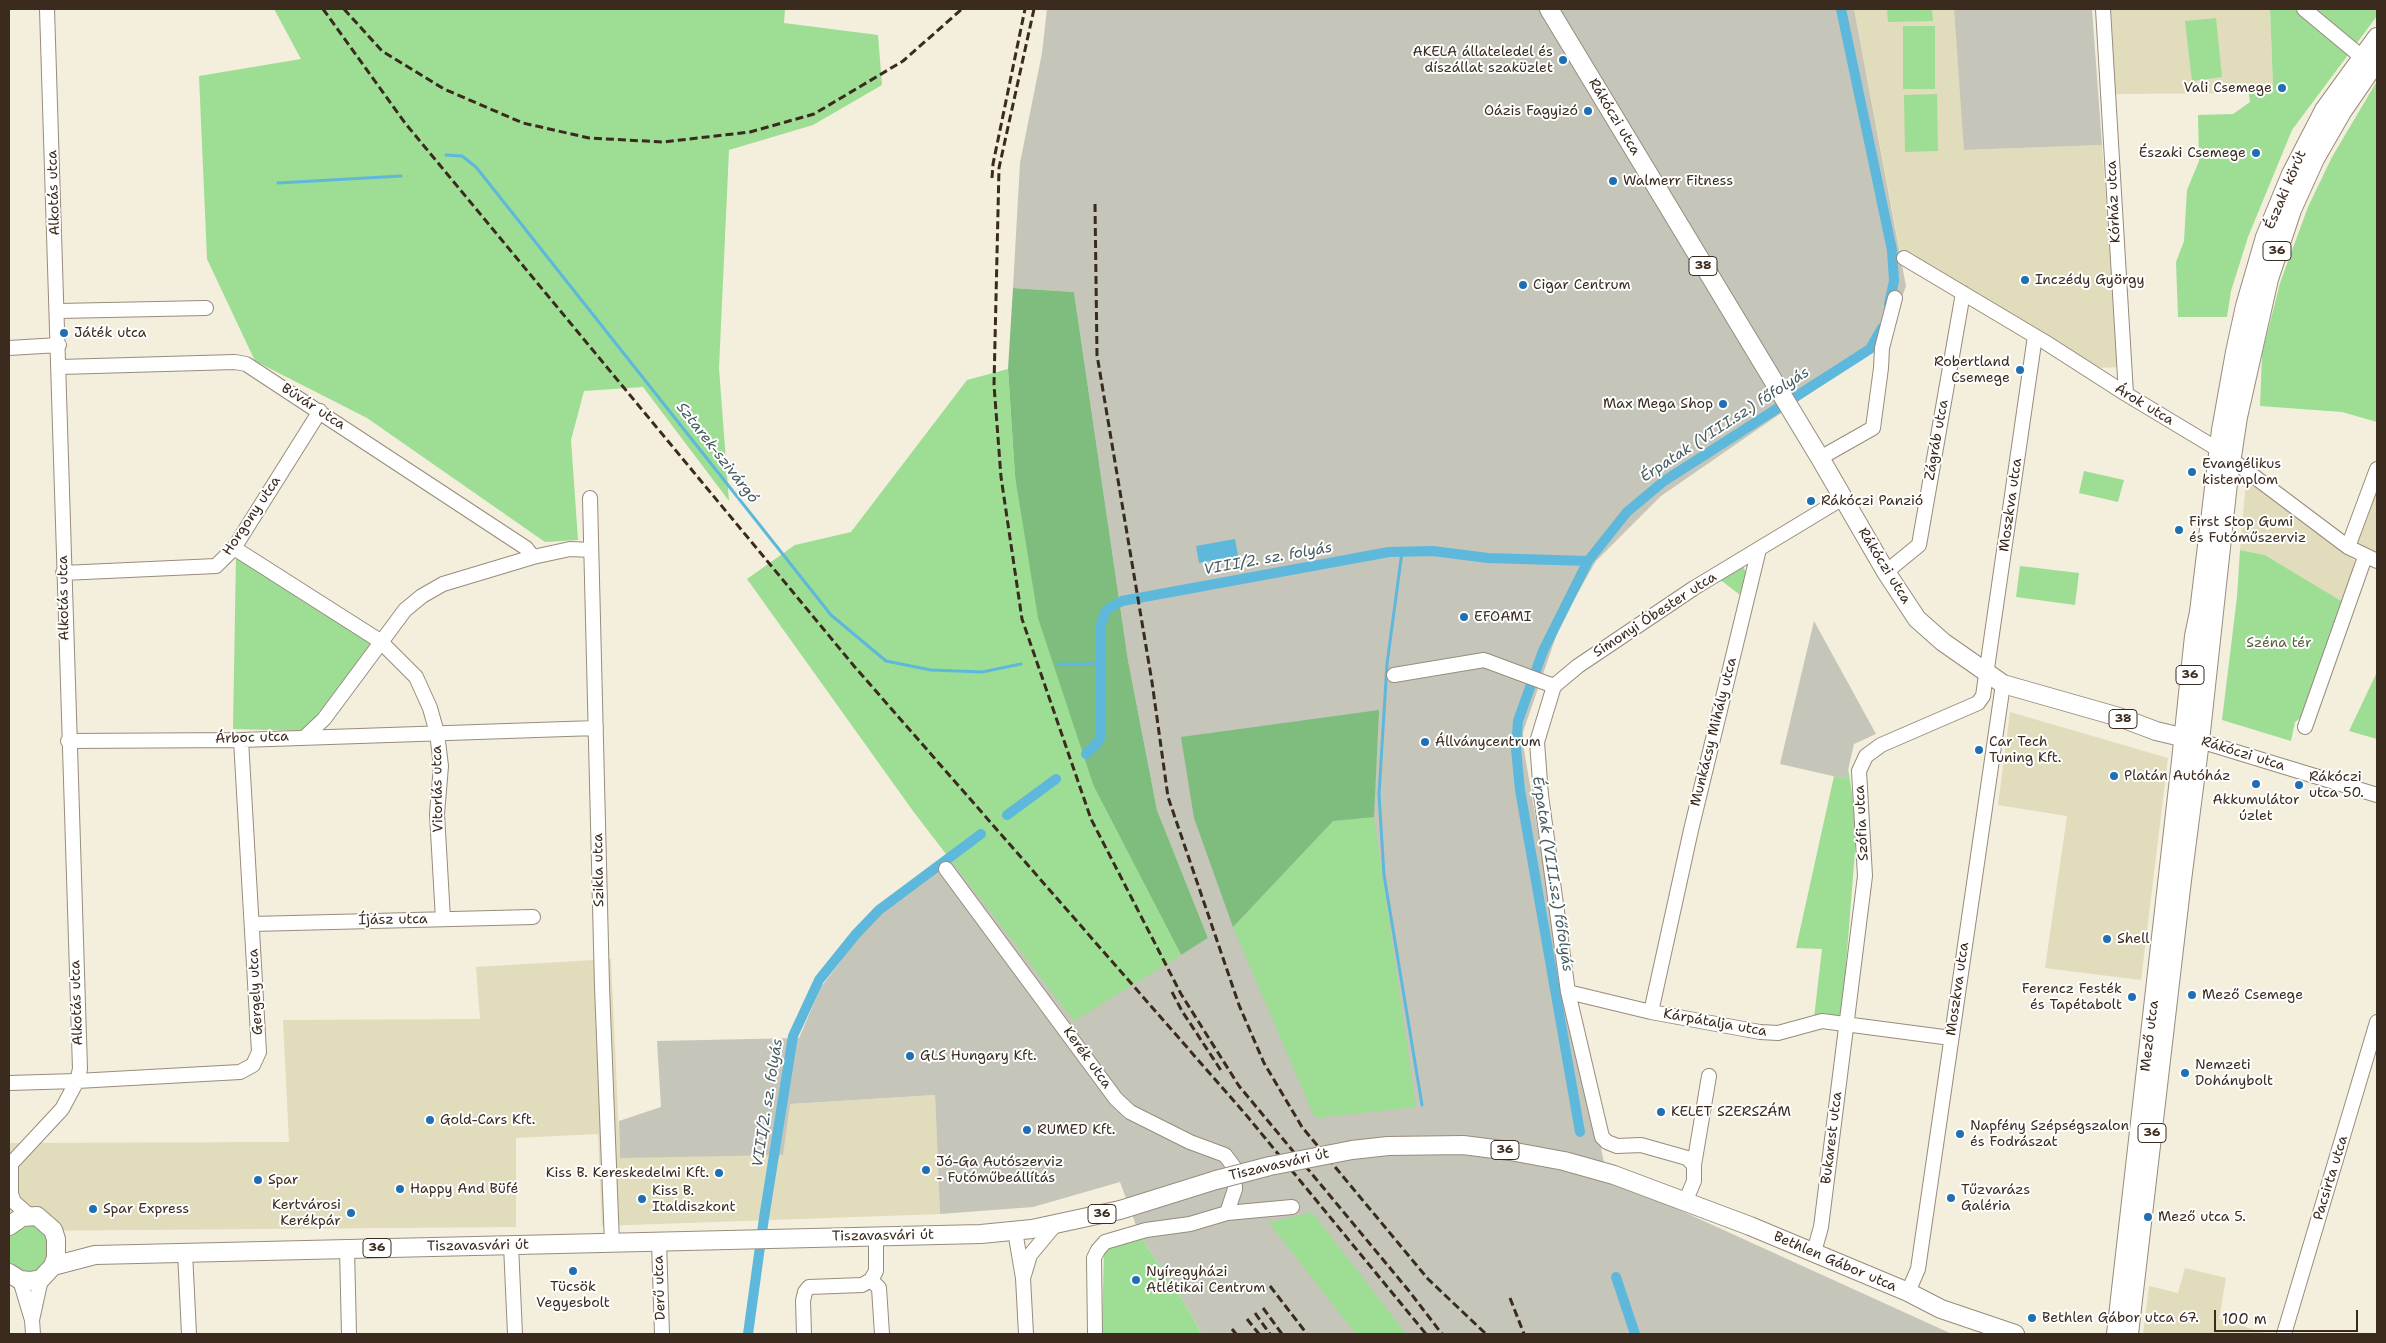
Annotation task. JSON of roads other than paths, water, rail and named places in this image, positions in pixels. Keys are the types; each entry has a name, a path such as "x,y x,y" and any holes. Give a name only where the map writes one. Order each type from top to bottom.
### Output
{"main road":[{"name":"Rákóczi utca","path":"1549,9 1820,458 1886,572 1917,619 1942,642 2003,684 2192,739"},
{"name":"Északi körút","path":"2225,456 2245,306 2266,237 2298,159 2324,110 2371,62 2377,37"},
{"name":"36","path":"2192,739 2194,636 2225,456"},
{"name":"Mező utca","path":"2116,1334 2192,739"},
{"name":"Mező utca","path":"2129,1334 2182,875 2192,739"},
{"name":"Tiszavasvári út","path":"95,1255 876,1237 1015,1231 1055,1225 1127,1208 1216,1180 1270,1166 1352,1150 1426,1144 1463,1145 1564,1162 1614,1175 1655,1189"},
{"name":"Bethlen Gábor utca","path":"1655,1189 1814,1252 1908,1292 1941,1309 2015,1334"},
{"name":"36","path":"30,1216 37,1216 45,1222 52,1230 56,1239 73,1249 95,1255"},
{"path":"9,1226 22,1217 30,1216"},
{"path":"47,1272 56,1258 56,1239"},
{"name":"36","path":"14,1276 30,1281 47,1272 95,1255"},
{"path":"2102,1334 2118,1314"}],"street":[{"name":"Alkotás utca","path":"30,1216 14,1202 11,1194 10,1165 62,1109 77,1082 80,1069 63,573 60,367 47,9"},
{"name":"Kórház utca","path":"2103,9 2126,394"},
{"path":"2304,9 2371,62"},
{"name":"Árok utca","path":"1904,258 2035,336 2225,456 2348,547 2371,559"},
{"name":"Zágráb utca","path":"1886,572 1911,554 1919,545 1963,293"},
{"path":"1820,458 1873,428 1882,368 1882,348 1895,298"},
{"path":"58,311 206,308"},
{"name":"Moszkva utca","path":"1987,674 2035,336"},
{"path":"9,348 59,345"},
{"name":"Búvár utca","path":"60,367 235,362 246,364 320,410 526,548 534,558"},
{"name":"Horgony utca","path":"63,573 216,566 234,548 320,410"},
{"path":"2348,547 2377,469"},
{"name":"Szikla utca","path":"590,498 602,986 612,1243"},
{"path":"1759,549 1843,498"},
{"name":"Vitorlás utca","path":"234,548 380,641 416,677 427,699 437,733 441,766 437,814 444,919"},
{"path":"306,736 324,719 380,641 405,610 422,596 443,584 534,558 570,549 591,550"},
{"name":"Simonyi Óbester utca","path":"1554,686 1578,666 1686,594 1759,549"},
{"name":"Munkácsy Mihály utca","path":"1651,1012 1691,830 1759,549"},
{"path":"2305,727 2371,559"},
{"path":"1394,675 1484,660 1554,686 1537,742 1537,764 1568,992 1602,1137 1607,1142 1617,1146 1641,1145 1687,1158 1694,1165"},
{"path":"1987,674 1983,696 1999,703"},
{"name":"Moszkva utca","path":"1908,1292 1918,1269 2003,684"},
{"name":"Szófia utca","path":"1847,1023 1865,876 1859,771 1866,756 1882,745 1978,702 1983,696"},
{"name":"Árboc utca","path":"68,741 241,740 306,736 596,728"},
{"name":"Rákóczi utca","path":"2192,739 2377,795"},
{"name":"Gergely utca","path":"9,1083 77,1082 240,1072 254,1065 259,1052 241,740"},
{"name":"Kerék utca","path":"946,869 1116,1099 1130,1112 1190,1142 1225,1155 1234,1167 1235,1189 1227,1214"},
{"name":"Íjász utca","path":"252,924 533,917"},
{"name":"Kárpátalja utca","path":"1568,992 1651,1012 1760,1032 1778,1033 1822,1021 1951,1038"},
{"name":"Pacsirta utca","path":"2284,1334 2377,1022"},
{"name":"Bukarest utca","path":"1814,1252 1821,1226 1847,1023"},
{"path":"1686,1200 1694,1181 1694,1165 1709,1076"},
{"path":"1096,1334 1094,1258 1105,1242 1146,1230 1190,1224 1227,1214 1292,1207"},
{"path":"1023,1278 1030,1255 1055,1225"},
{"path":"1015,1231 1023,1278 1026,1334"},
{"path":"804,1334 803,1301 805,1292 810,1287 862,1286 871,1280 876,1272 876,1237"},
{"name":"Derű utca","path":"659,1242 662,1334"},
{"path":"511,1245 515,1334"},
{"path":"347,1249 349,1334"},
{"path":"185,1252 189,1334"},
{"path":"32,1327 47,1272"},
{"path":"14,1276 32,1327"},
{"path":"871,1280 879,1288 882,1334"}],"water":[{"path":"1235,539 1238,556 1199,563 1196,546"}],"waterway":[{"name":"Érpatak (VIII.sz.) főfolyás","path":"1841,9 1892,250 1894,281 1889,304"},
{"name":"Sztarek-szivárgó","path":"446,155 462,156 476,167 831,615 886,661 931,670 982,672 1021,664"},
{"name":"Sztarek-szivárgó","path":"278,183 401,176"},
{"name":"Érpatak (VIII.sz.) főfolyás","path":"1580,1132 1520,790 1516,749 1518,721 1543,651 1588,561 1627,512 1664,481 1870,349 1882,328"},
{"name":"VIII/2. sz. folyás","path":"1086,754 1099,741 1101,733 1100,627 1106,610 1122,601 1389,552 1433,551 1488,558 1588,561"},
{"path":"1402,552 1387,664 1379,794 1384,875 1422,1105"},
{"name":"Sztarek-szivárgó","path":"1058,664 1100,664"},
{"name":"VIII/2. sz. folyás","path":"1007,815 1056,779"},
{"name":"VIII/2. sz. folyás","path":"748,1334 793,1036 819,980 856,934 879,910 981,834"},
{"name":"Érpatak (VIII.sz.) főfolyás","path":"1616,1277 1635,1334"}],"railway":[{"path":"323,9 405,123 854,666 1247,1116 1426,1334"},
{"path":"344,9 382,51 444,89 523,123 589,138 663,142 750,132 814,114 903,61 962,9"},
{"path":"992,178 993,164 1025,9"},
{"path":"1034,9 999,168 994,385 1001,477 1022,619 1091,819 1181,994 1239,1086 1409,1291 1442,1334"},
{"path":"1095,204 1097,355 1152,682 1168,797 1239,1005 1264,1063 1302,1127 1428,1279 1486,1334"},
{"path":"1172,992 1182,1011 1222,1072"},
{"path":"1270,1286 1307,1334"},
{"path":"1510,1298 1524,1334"},
{"path":"1263,1308 1282,1334"},
{"path":"1255,1313 1270,1334"},
{"path":"1247,1319 1259,1334"},
{"path":"1232,1329 1236,1334"}],"place":[{"name":"AKELA állateledel és díszállat szaküzlet","path":"1563,60"},
{"name":"Vali Csemege","path":"2282,88"},
{"name":"Oázis Fagyizó","path":"1588,111"},
{"name":"Északi Csemege","path":"2256,153"},
{"name":"Walmerr Fitness","path":"1613,181"},
{"name":"Inczédy György","path":"2025,280"},
{"name":"Cigar Centrum","path":"1523,285"},
{"name":"Játék utca","path":"64,333"},
{"name":"Robertland Csemege","path":"2020,370"},
{"name":"Max Mega Shop","path":"1723,404"},
{"name":"Evangélikus kistemplom","path":"2192,472"},
{"name":"Rákóczi Panzió","path":"1811,501"},
{"name":"First Stop Gumi és Futóműszerviz","path":"2179,530"},
{"name":"EFOAMI","path":"1464,617"},
{"name":"Állványcentrum","path":"1425,742"},
{"name":"Car Tech Tuning Kft.","path":"1979,750"},
{"name":"Platán Autóház","path":"2114,776"},
{"name":"Akkumulátor úzlet","path":"2256,784"},
{"name":"Rákóczi utca 50.","path":"2299,785"},
{"name":"Shell","path":"2107,939"},
{"name":"Mező Csemege","path":"2192,995"},
{"name":"Ferencz Festék és Tapétabolt","path":"2132,997"},
{"name":"GLS Hungary Kft.","path":"910,1056"},
{"name":"Nemzeti Dohánybolt","path":"2185,1073"},
{"name":"KELET SZERSZÁM","path":"1661,1112"},
{"name":"Gold-Cars Kft.","path":"430,1120"},
{"name":"RUMED Kft.","path":"1027,1130"},
{"name":"Napfény Szépségszalon és Fodrászat","path":"1960,1134"},
{"name":"Jó-Ga Autószerviz - Futóműbeállítás","path":"926,1170"},
{"name":"Kiss B. Kereskedelmi Kft.","path":"719,1173"},
{"name":"Spar","path":"258,1180"},
{"name":"Happy And Büfé","path":"400,1189"},
{"name":"Tűzvarázs Galéria","path":"1951,1198"},
{"name":"Kiss B. Italdiszkont","path":"642,1199"},
{"name":"Spar Express","path":"93,1209"},
{"name":"Kertvárosi Kerékpár","path":"351,1213"},
{"name":"Mező utca 5.","path":"2148,1217"},
{"name":"Tücsök Vegyesbolt","path":"573,1271"},
{"name":"Nyíregyházi Atlétikai Centrum","path":"1136,1280"},
{"name":"Bethlen Gábor utca 67.","path":"2032,1318"}],"park label":[{"name":"Széna tér","path":"2279,643"}]}
